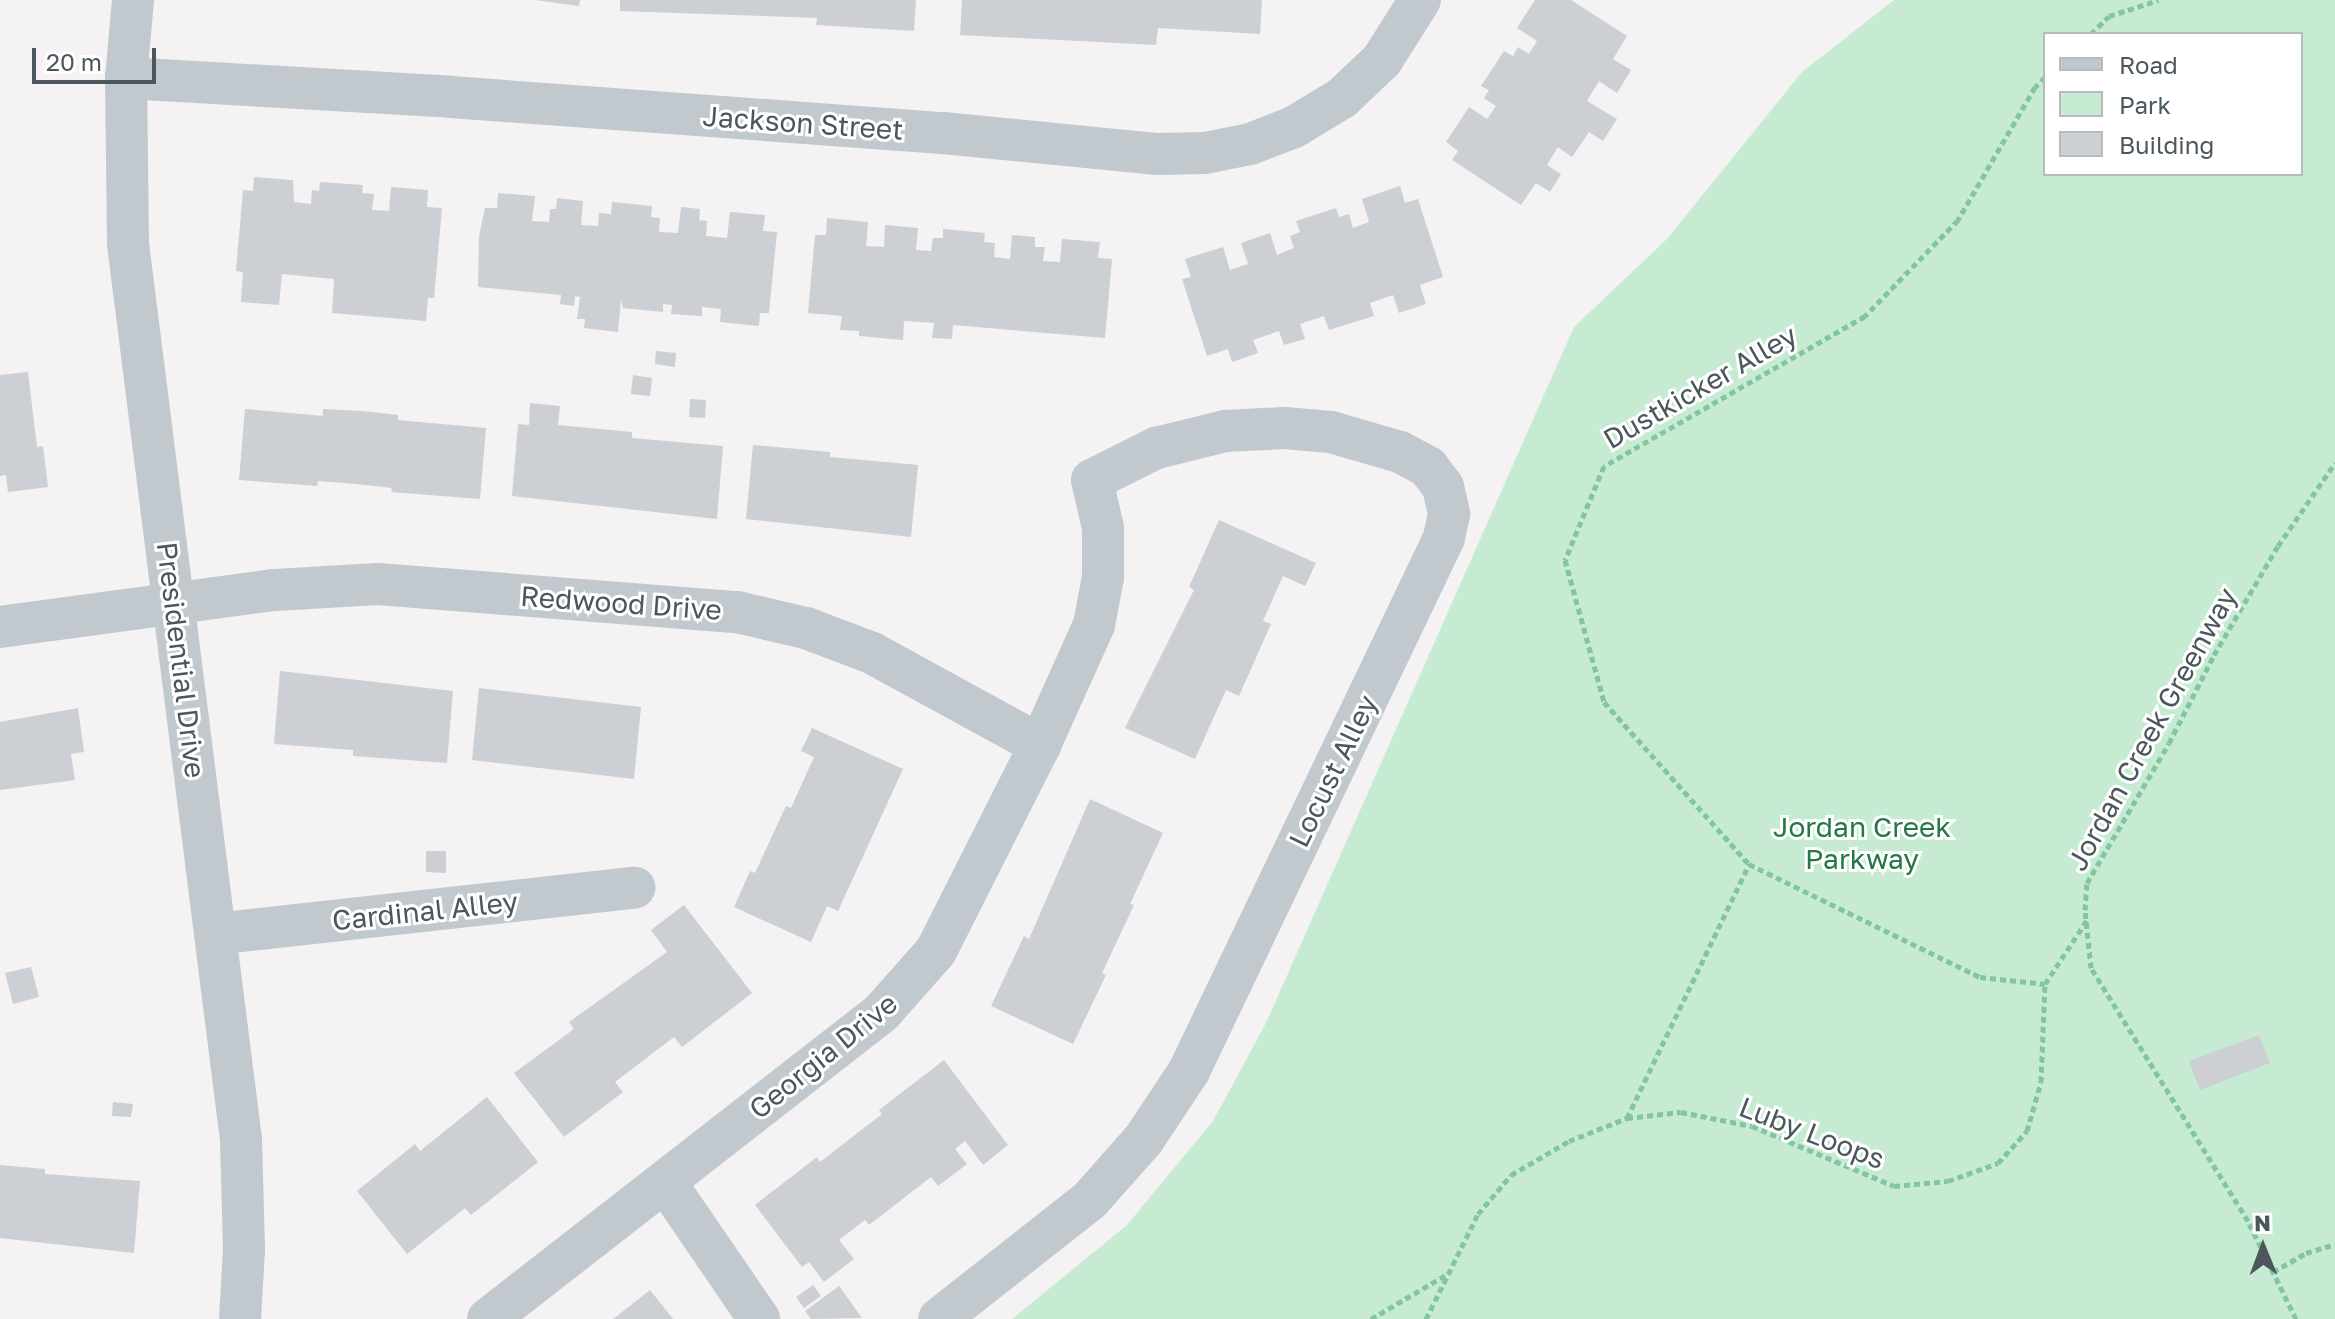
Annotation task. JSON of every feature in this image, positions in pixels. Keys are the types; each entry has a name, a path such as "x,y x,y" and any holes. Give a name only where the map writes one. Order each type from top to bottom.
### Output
{"street":[{"name":"Presidential Drive","path":"133,0 126,78 128,244 241,1140 244,1250 240,1319"},
{"name":"Jackson Street","path":"126,78 451,97 943,133 1158,154 1205,153 1250,144 1294,127 1342,98 1382,60 1420,0"},
{"name":"Locust Alley","path":"939,1319 1090,1200 1144,1139 1189,1071 1444,538 1449,514 1443,487 1428,467 1400,452 1331,432 1300,429 1225,431 1156,448 1092,480"},
{"name":"Georgia Drive","path":"488,1319 666,1183 899,996 948,933 1040,745 1094,625 1103,577 1103,540 1092,480"},
{"name":"Redwood Drive","path":"0,627 275,590 378,584 737,612 806,628 872,653 1040,745"},
{"name":"Cardinal Alley","path":"215,934 634,888"},
{"path":"666,1183 759,1319"}],"path":[{"path":"2093,32 2109,16 2159,0"},
{"name":"Dustkicker Alley","path":"2043,79 2035,87 1958,220 1865,316 1604,466 1565,560 1604,702 1749,864 1980,977 2045,984"},
{"name":"Jordan Creek Greenway","path":"2296,1319 2248,1221 2091,968 2087,883 2278,546 2335,463"},
{"path":"1627,1118 1749,864"},
{"path":"2045,984 2087,919"},
{"name":"Luby Loops","path":"1426,1319 1478,1214 1511,1175 1569,1141 1627,1118 1681,1112 1752,1126 1894,1186 1948,1181 1998,1163 2027,1131 2041,1082 2045,984"},
{"path":"2273,1272 2306,1253 2335,1244"},
{"path":"1371,1319 1449,1273"}],"green space":[{"name":"Jordan Creek Parkway","path":"1894,0 2335,0 2335,1319 1012,1319 1127,1225 1213,1121 1266,1023 1574,327 1667,239 1802,72"}],"building":[{"path":"535,0 580,0 579,6"},
{"path":"620,0 916,0 914,31 816,25 817,18 620,11"},
{"path":"962,0 1262,0 1260,34 1158,28 1156,45 960,35"},
{"path":"1535,0 1571,0 1627,36 1613,59 1631,70 1617,93 1599,81 1587,101 1617,119 1603,141 1589,132 1572,157 1558,147 1547,165 1561,174 1550,192 1536,183 1521,205 1452,160 1458,151 1446,142 1469,107 1487,119 1496,106 1484,98 1489,90 1481,86 1504,51 1513,56 1518,47 1529,54 1537,41 1517,28"},
{"path":"254,177 293,180 294,202 311,204 312,190 319,191 320,182 363,185 362,193 374,194 372,210 389,211 391,187 428,190 427,207 442,208 434,298 428,298 426,321 332,313 334,279 282,274 279,305 241,302 243,272 236,271 243,190 253,191"},
{"path":"1400,186 1405,203 1418,199 1443,277 1420,285 1426,304 1399,313 1393,295 1370,303 1374,316 1329,330 1324,316 1300,324 1305,339 1284,345 1279,331 1253,340 1258,353 1232,362 1228,349 1207,356 1182,279 1191,277 1185,259 1223,247 1230,270 1248,264 1241,243 1270,233 1277,255 1294,248 1290,236 1300,232 1296,221 1336,208 1339,217 1349,214 1353,228 1369,222 1362,199"},
{"path":"498,193 535,196 532,221 549,222 550,209 556,209 557,198 583,201 581,225 598,226 599,213 611,214 612,202 652,206 651,217 660,218 659,232 678,233 681,207 700,209 699,220 707,221 706,236 727,238 730,212 765,215 763,231 777,232 769,313 760,313 759,326 720,322 721,309 702,307 702,316 671,314 672,305 663,304 663,312 623,308 621,300 618,332 584,328 585,319 577,319 580,297 575,296 574,306 560,304 561,295 478,287 479,236 485,208 497,208"},
{"path":"827,218 868,222 866,246 884,247 885,225 918,228 916,250 931,251 933,238 943,238 943,229 985,233 984,242 995,243 994,257 1010,259 1012,235 1035,237 1035,247 1045,247 1043,261 1060,262 1062,239 1100,242 1098,258 1112,259 1105,338 953,325 952,339 932,338 934,323 904,321 903,340 859,336 859,331 840,330 842,316 808,313 815,235 826,235"},
{"path":"656,351 676,353 675,367 655,364"},
{"path":"28,372 37,447 43,446 48,487 8,492 6,475 0,476 0,375"},
{"path":"633,375 652,378 650,396 631,394"},
{"path":"690,399 706,400 705,418 689,417"},
{"path":"530,403 560,406 558,425 632,432 632,438 723,446 717,519 512,496 518,424 529,425"},
{"path":"245,409 323,416 323,409 362,411 398,415 398,420 486,428 480,499 391,492 392,488 318,481 317,486 239,480"},
{"path":"753,445 830,452 830,457 918,465 911,537 746,519"},
{"path":"1219,520 1316,563 1305,586 1283,576 1263,621 1271,624 1239,696 1226,690 1195,759 1125,728 1194,590 1189,587"},
{"path":"280,671 453,691 447,763 353,756 353,750 274,744"},
{"path":"479,688 641,707 634,779 472,760"},
{"path":"78,708 84,752 71,754 75,780 0,790 0,722"},
{"path":"812,728 903,769 838,911 827,906 811,942 734,907 750,871 755,873 786,806 791,808 814,757 801,751"},
{"path":"1090,799 1163,833 1102,973 1106,975 1073,1044 991,1006 1024,936 1029,939"},
{"path":"426,851 446,851 446,873 426,872"},
{"path":"684,905 752,993 682,1047 674,1037 615,1082 623,1092 564,1137 514,1073 574,1029 569,1022 667,952 651,930"},
{"path":"31,967 39,997 13,1004 5,973"},
{"path":"2259,1035 2270,1063 2200,1090 2189,1061"},
{"path":"944,1060 1008,1145 983,1165 965,1141 955,1149 967,1164 938,1186 931,1177 869,1225 865,1220 839,1240 854,1259 824,1282 809,1262 802,1267 755,1205 817,1157 820,1162 882,1114 879,1110"},
{"path":"487,1097 538,1162 471,1215 465,1208 407,1254 357,1191 415,1144 420,1151"},
{"path":"113,1102 133,1104 131,1117 112,1116"},
{"path":"0,1165 45,1169 45,1174 140,1181 134,1253 0,1238"},
{"path":"813,1285 821,1296 804,1308 796,1297"},
{"path":"839,1286 862,1318 811,1319 805,1311"},
{"path":"650,1290 673,1319 613,1319 617,1316"}]}
